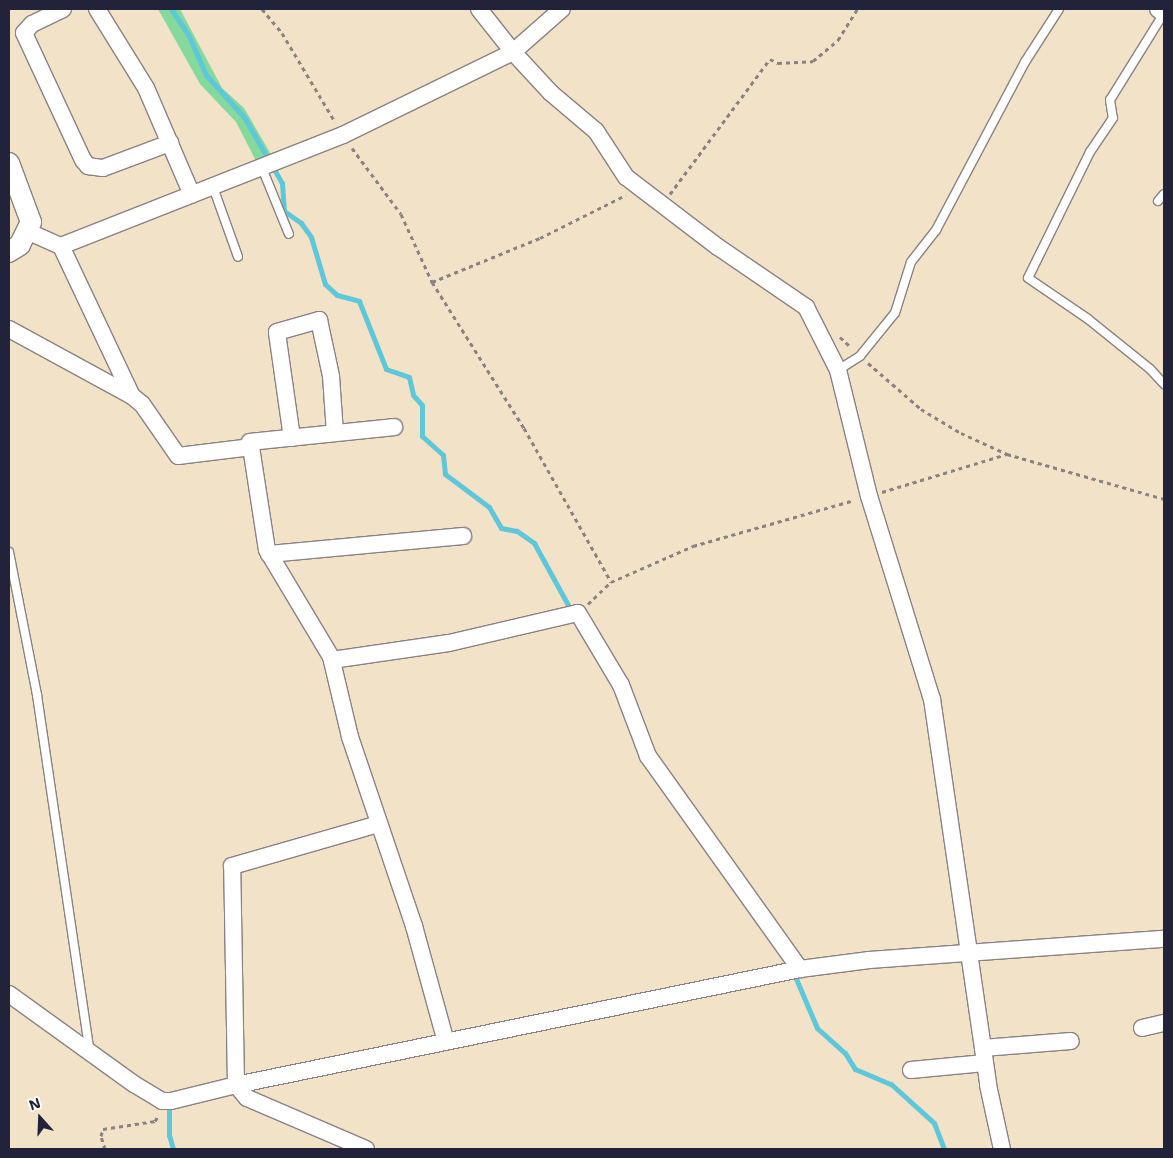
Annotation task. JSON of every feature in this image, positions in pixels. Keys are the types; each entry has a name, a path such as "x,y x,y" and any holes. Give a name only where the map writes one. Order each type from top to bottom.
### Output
{"street":[{"path":"97,9 146,88 192,195"},
{"path":"479,9 513,52 551,93 596,131 626,177 806,307 838,370 869,496 932,700 984,1056 1002,1149"},
{"path":"61,246 343,135 513,52 562,9"},
{"path":"1158,9 1164,14"},
{"path":"57,10 32,24 24,33 88,166 103,168 170,143"},
{"path":"9,163 29,211 29,232 20,245 9,252"},
{"path":"29,232 61,246 132,396"},
{"path":"292,438 277,332 319,320 331,376 335,433"},
{"path":"9,329 132,396 142,404 178,456 251,447"},
{"path":"394,427 250,442 269,554 332,660 350,737 414,926 446,1042"},
{"path":"269,554 463,536"},
{"path":"332,660 449,643 578,613 621,685 648,756 800,968"},
{"path":"366,1149 247,1098 236,1085 232,866 378,824"},
{"path":"9,994 162,1101 186,1099 236,1085 800,968 869,960 1164,938"},
{"path":"1142,1028 1164,1023"},
{"path":"912,1070 1071,1041"}],"lane":[{"path":"838,370 860,356 895,313 911,262 936,230 1024,62 1059,9"},
{"path":"1164,14 1110,100 1112,118 1090,152 1028,278 1088,319 1150,368 1164,384"},
{"path":"262,168 289,234"},
{"path":"212,187 238,257"},
{"path":"1158,201 1164,194"},
{"path":"9,552 37,695 90,1051"}],"path":[{"path":"262,9 282,33 343,135 401,214 432,282 524,428 612,582"},
{"path":"662,204 770,59 778,63 813,61 838,40 857,9"},
{"path":"432,282 540,238 640,188"},
{"path":"833,331 921,409 961,433 1007,454 1164,499"},
{"path":"578,613 612,582 693,546 869,496 1007,454"},
{"path":"104,1149 101,1136 103,1129 156,1121 162,1101"}],"green space":[{"path":"158,9 180,9 222,88 244,108 272,156 256,161 236,122 200,84"}],"waterway":[{"path":"171,9 189,36 206,75 244,117 282,183 284,211 301,223 311,237 325,284 337,295 359,301 386,369 409,377 413,395 422,405 422,436 443,455 445,474 489,507 501,528 517,531 534,543 572,612"},
{"path":"794,974 817,1028 845,1053 855,1069 891,1084 934,1123 944,1149"},
{"path":"169,1110 169,1135 173,1149"}]}
